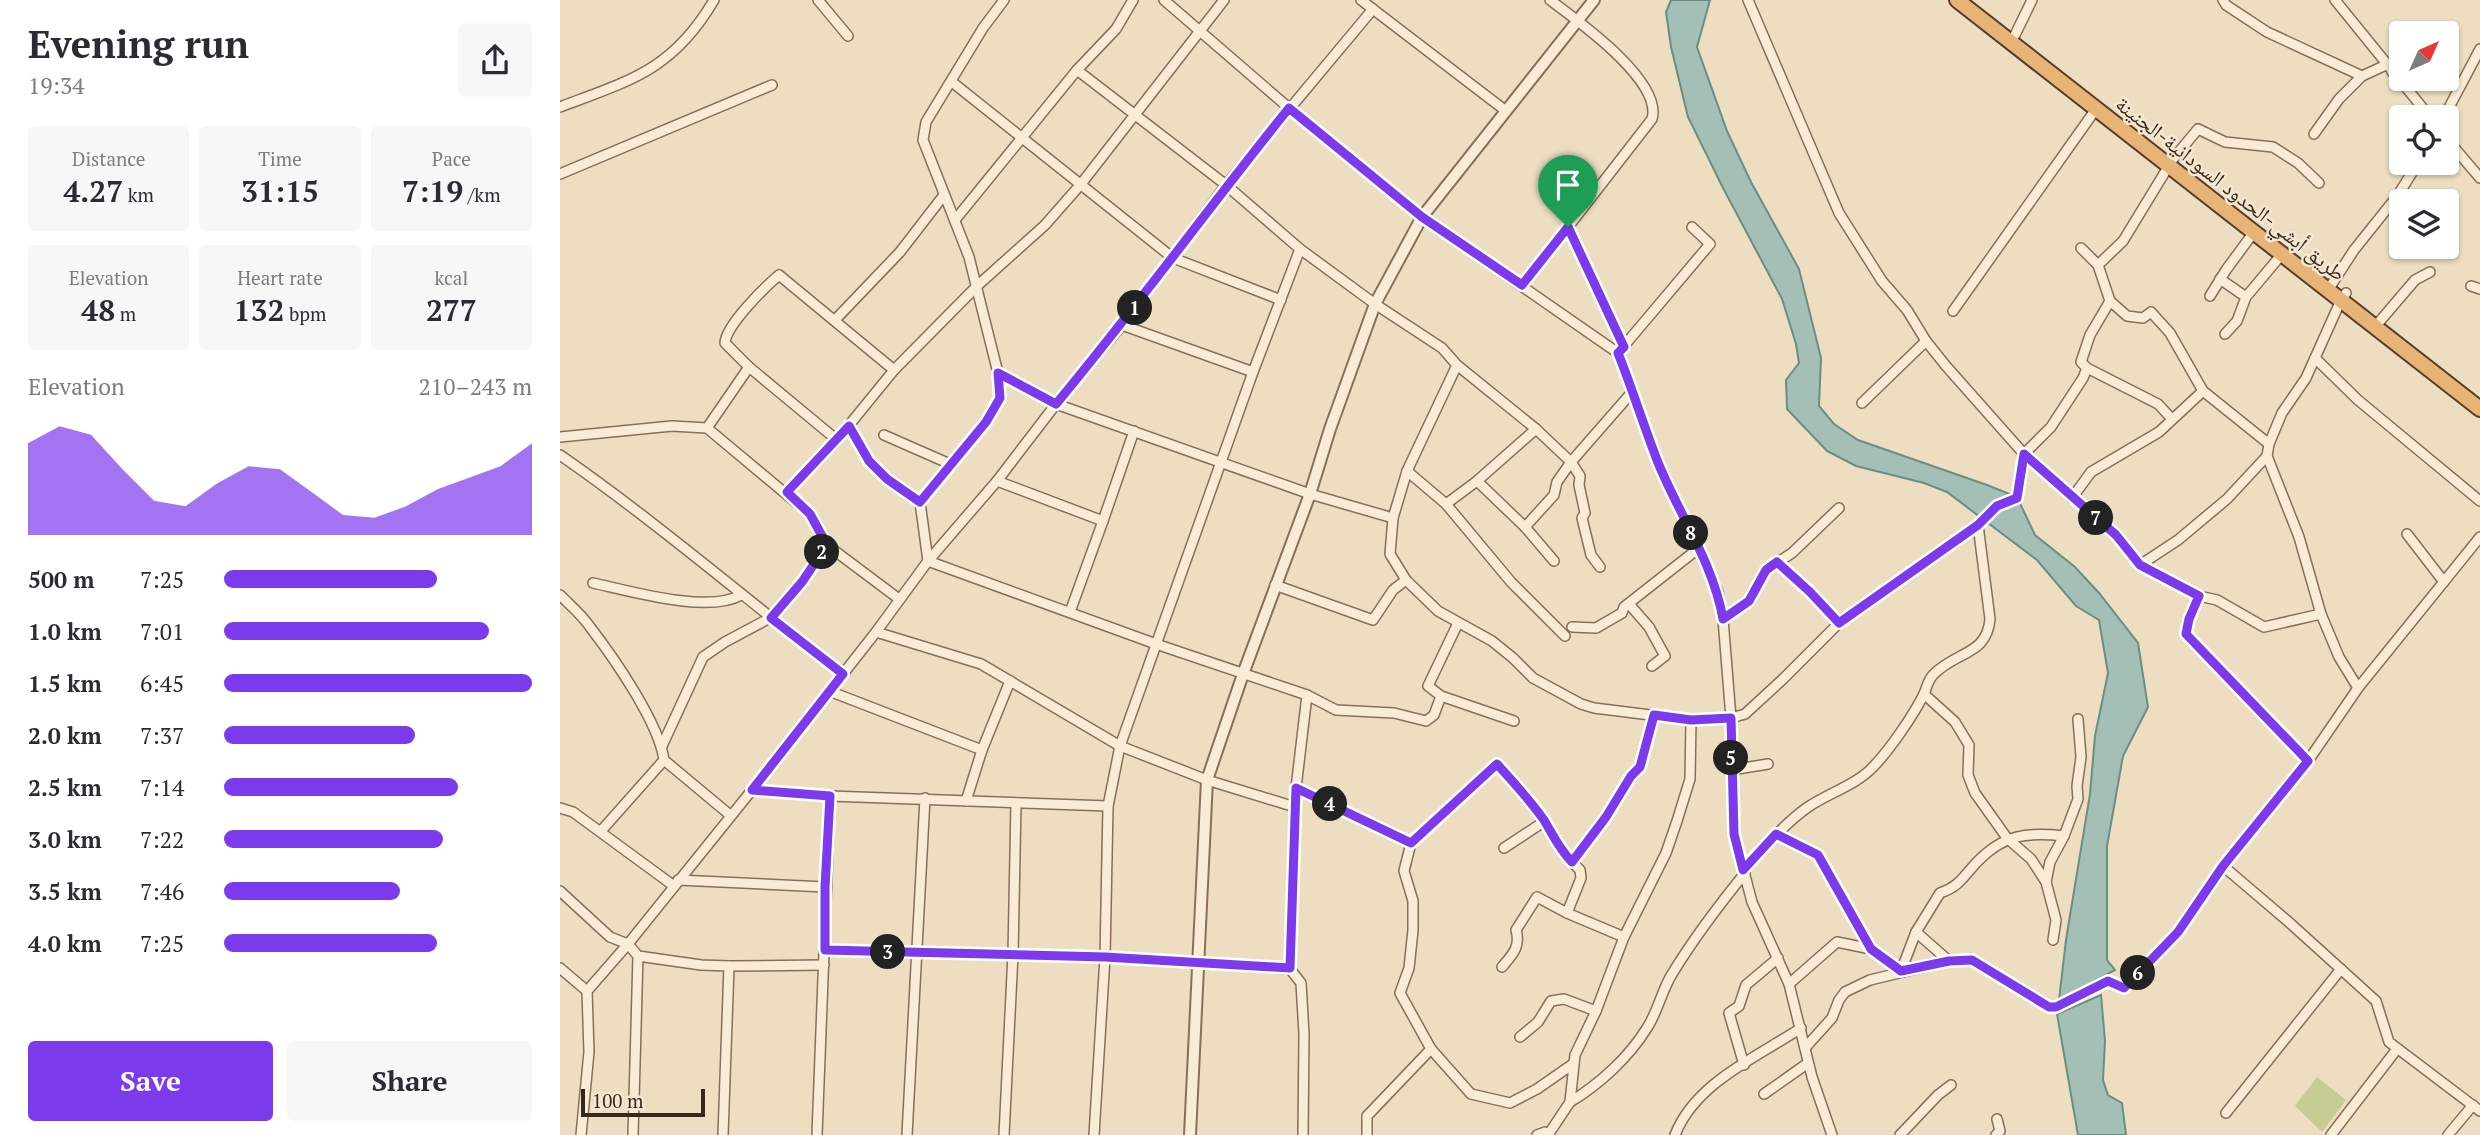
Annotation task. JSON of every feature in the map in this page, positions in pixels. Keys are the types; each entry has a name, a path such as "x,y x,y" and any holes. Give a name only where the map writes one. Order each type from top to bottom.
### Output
{"highway":[{"name":"طريق أبشي-الحدود السودانية-الجنينة","path":"1957,0 2096,109 2171,162 2282,254 2343,296 2480,409"},
{"path":"1971,0 2330,286"},
{"path":"2343,296 2380,321 2480,399"}],"street":[{"path":"560,107 639,77 666,59 691,36 714,0"},
{"path":"818,0 848,36"},
{"path":"928,561 920,502 986,422 1000,398 998,373 977,286 955,220 923,140 926,122 953,82 983,28 1004,0"},
{"path":"955,220 1077,70 1116,29 1133,0"},
{"path":"1164,0 1289,108 1422,217 1621,350"},
{"path":"787,492 849,426 894,370 977,286 1045,225 1081,184 1224,0"},
{"path":"1361,0 1506,111"},
{"path":"1522,285 1652,119 1654,110 1653,102 1640,79 1623,60 1550,0"},
{"path":"1190,1135 1208,780 1243,674 1310,494 1330,429 1375,304 1422,217 1594,0"},
{"path":"1748,0 1839,213 1882,281 1907,310 1926,341 2024,454 2116,535 2140,565 2199,596 2217,600 2264,627 2321,614"},
{"path":"2015,35 2032,0"},
{"path":"2223,0 2226,5 2267,32 2339,63 2362,76"},
{"path":"2314,134 2339,99 2362,76 2389,68 2335,0"},
{"path":"579,1133 589,1052 587,991 752,790 928,561 997,481 1122,324 1226,186 1373,9"},
{"path":"2450,105 2480,49"},
{"path":"1077,70 1226,186 1300,249 1375,304 1442,348 1457,365 1571,461 1580,476 1579,485 1585,513 1582,518 1591,555 1600,567"},
{"path":"953,82 1173,258 1281,300"},
{"path":"560,174 772,86"},
{"path":"2408,91 2420,105"},
{"path":"1953,311 2096,109"},
{"path":"2098,265 2123,241 2171,162 2198,129 2225,142 2273,146 2298,163 2319,183"},
{"path":"2459,153 2480,178"},
{"path":"2330,286 2410,175"},
{"path":"835,320 900,252 944,195"},
{"path":"1568,227 1621,350 1657,460 1718,592 1723,619 1731,718 1734,834 1752,902 1788,984 1808,1063 1832,1135"},
{"path":"1621,350 1710,244 1692,227"},
{"path":"2210,296 2254,232"},
{"path":"2081,248 2098,265 2110,301 2127,316 2143,318 2151,312 2170,333 2203,391 2269,444"},
{"path":"1094,1135 1105,957 1108,806 1120,746 1253,372 1300,249"},
{"path":"2225,334 2237,321 2246,297 2282,254"},
{"path":"2380,321 2415,280 2430,272"},
{"path":"836,440 728,348 725,337 757,297 779,275 894,370"},
{"path":"2220,279 2246,297"},
{"path":"2343,296 2306,378 2282,414 2269,444 2267,456 2299,537 2321,614 2339,657 2358,688"},
{"path":"2110,301 2090,335 2081,362 2087,368 2158,404 2172,419"},
{"path":"1122,324 1253,372"},
{"path":"1861,403 1926,341"},
{"path":"2315,358 2358,400 2480,501"},
{"path":"1457,365 1407,471 1393,518 1390,554 1406,580 1438,611 1492,641 1533,678 1581,704 1691,720 1731,718 1745,714 1839,623 1978,525 1997,506 2017,498 2024,454 2051,427 2087,368"},
{"path":"706,428 749,367"},
{"path":"998,373 1056,404 1310,494 1393,518"},
{"path":"1525,527 1554,495 1557,482 1571,461 1633,391"},
{"path":"2072,498 2091,472 2152,437 2203,391"},
{"path":"560,437 672,426 706,428 787,492 810,514 827,545 899,599"},
{"path":"849,426 869,461 887,479 920,502"},
{"path":"1446,504 1477,481 1536,429"},
{"path":"1070,612 1133,431"},
{"path":"884,435 950,464"},
{"path":"560,456 634,507 843,674"},
{"path":"2140,565 2178,540 2227,499 2267,456"},
{"path":"1407,471 1446,504 1511,582 1565,636"},
{"path":"997,481 1103,521"},
{"path":"1477,481 1525,527 1554,561"},
{"path":"1723,619 1749,601 1766,570 1798,548 1839,508"},
{"path":"1537,1135 1545,1132 1549,1135 1570,1102 1595,1087 1647,1028 1670,977 1692,942 1744,871 1776,834 1808,807 1871,771 1924,694 1930,677 1944,664 1981,644 1988,632 1990,619 1978,525"},
{"path":"2407,534 2444,582"},
{"path":"1805,1048 1832,1018 1845,992 1870,980 1949,961 1972,960 2049,1007 2056,1007 2108,981 2124,988 2178,932 2223,866 2308,761 2358,688 2480,537"},
{"path":"662,746 704,657 725,642 771,618 802,582 827,545"},
{"path":"1572,627 1596,628 1622,613 1624,607 1699,548"},
{"path":"928,561 1156,644 1307,695 1336,710 1394,713 1426,721 1434,715 1441,696"},
{"path":"1777,562 1839,623"},
{"path":"1275,585 1373,620 1393,590 1406,580"},
{"path":"593,583 672,600 731,601 741,595"},
{"path":"560,595 602,643 662,746 664,760 730,815"},
{"path":"2199,596 2186,634 2308,761"},
{"path":"1629,604 1649,627 1665,656 1652,666"},
{"path":"1458,623 1428,686 1441,696 1514,721"},
{"path":"876,632 981,664 1120,746 1208,780 1295,807"},
{"path":"966,802 982,750 1010,681"},
{"path":"829,691 982,750"},
{"path":"1924,694 1955,722 1969,745 1968,775 1975,793 2007,838 2031,859 2046,882 2056,920 2053,940"},
{"path":"1304,1135 1301,983 1290,968 1296,788 1307,695"},
{"path":"1572,862 1640,767 1654,715"},
{"path":"2046,882 2050,862 2078,799 2081,757 2078,719"},
{"path":"1570,1102 1575,1055 1596,1011 1624,937 1666,853 1677,821 1690,779 1691,720"},
{"path":"601,831 664,760"},
{"path":"1567,913 1581,878 1580,870 1555,842 1545,821 1497,764 1411,843 1404,871 1413,901 1413,930 1409,968 1400,993 1431,1049 1471,1094 1510,1103 1537,1089 1573,1064"},
{"path":"1731,770 1768,764"},
{"path":"1296,788 1411,843"},
{"path":"752,790 830,796 1108,806"},
{"path":"817,1135 830,796"},
{"path":"907,1135 925,799"},
{"path":"1004,1135 1013,954 1016,803"},
{"path":"560,808 573,812 676,883 825,887"},
{"path":"1504,848 1545,821"},
{"path":"1901,971 1916,932 1940,893 1953,889 1978,861 2007,838 2037,833 2064,835"},
{"path":"1776,834 1818,855 1871,949 1901,971"},
{"path":"2223,866 2376,1001 2389,1042 2476,1108 2448,1135"},
{"path":"560,891 610,936 628,944 638,956 634,1135"},
{"path":"1502,967 1516,950 1516,930 1537,897 1624,937"},
{"path":"1916,932 1949,961"},
{"path":"1788,984 1837,942 1871,949"},
{"path":"825,950 1105,957 1290,968"},
{"path":"638,956 701,965 824,965"},
{"path":"1744,1065 1729,1013 1739,1006 1746,985 1778,958"},
{"path":"723,1135 729,966"},
{"path":"560,968 587,991"},
{"path":"2226,1113 2341,969"},
{"path":"1520,1037 1538,1022 1551,1002 1564,999 1596,1011"},
{"path":"1675,1135 1694,1103 1716,1083 1801,1028"},
{"path":"1367,1135 1367,1116 1431,1049"},
{"path":"2331,1135 2397,1049"},
{"path":"1764,1094 1808,1063"},
{"path":"1900,1135 1951,1085"},
{"path":"1996,1135 2000,1131 1997,1119"}],"green space":[{"path":"2317,1077 2346,1100 2322,1132 2295,1106"}],"water":[{"path":"1671,0 1710,0 1697,47 1727,131 1751,182 1799,269 1821,358 1819,406 1834,424 1858,440 2017,497 2035,535 2075,567 2138,643 2148,707 2123,756 2107,846 2107,960 2115,970 2059,1000 2090,794 2095,736 2108,673 2099,620 2076,606 2037,560 1947,492 1924,483 1856,466 1827,451 1787,409 1786,380 1799,363 1796,344 1782,299 1688,117 1671,47 1666,12"},
{"path":"2101,995 2105,1041 2103,1080 2108,1095 2122,1103 2126,1135 2078,1135 2057,1014"}],"route":[{"path":"1289,108 1422,217 1522,285 1568,227 1624,347 1618,353 1657,460 1718,592 1723,619 1749,601 1766,570 1777,562 1839,623 1985,520 1997,506 2017,498 2024,454 2116,535 2140,565 2199,596 2186,634 2308,761 2223,866 2178,932 2124,988 2108,981 2056,1007 2049,1007 1972,960 1949,961 1901,971 1895,968 1871,949 1818,855 1776,834 1743,870 1734,834 1731,800 1731,718 1691,720 1654,715 1640,767 1572,862 1555,842 1545,821 1497,764 1411,843 1296,788 1290,968 1105,957 825,950 830,796 752,790 843,674 771,618 802,582 827,545 810,514 787,492 849,426 869,461 887,479 920,502 986,422 1000,398 998,373 1056,404 1122,324 1226,186 1289,108"}]}
